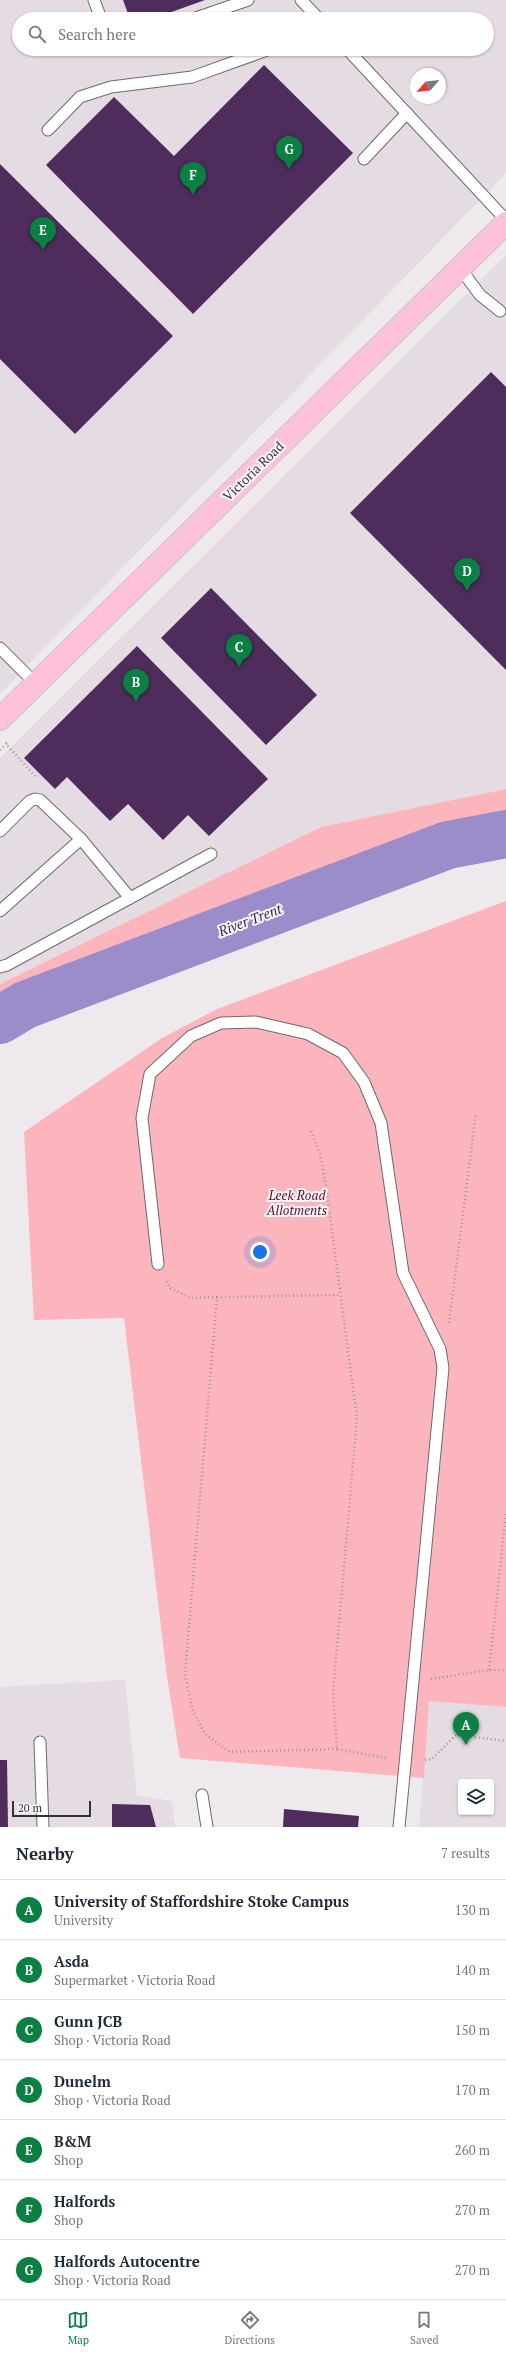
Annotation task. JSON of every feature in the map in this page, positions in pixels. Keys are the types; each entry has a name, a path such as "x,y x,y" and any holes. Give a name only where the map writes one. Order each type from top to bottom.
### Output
{"main road":[{"name":"Victoria Road","path":"4,716 506,223"}],"lane":[{"path":"94,0 98,12"},
{"path":"213,12 248,0"},
{"path":"301,0 312,12"},
{"path":"48,130 80,96 111,87 192,77 250,56"},
{"path":"354,56 506,220"},
{"path":"364,159 407,113"},
{"path":"460,268 480,295 500,311"},
{"path":"0,648 36,684"},
{"path":"0,831 30,801 35,799 40,800 81,839 130,898"},
{"path":"0,911 81,839"},
{"path":"0,967 210,854"},
{"path":"158,1264 142,1118 150,1074 191,1036 221,1023 256,1022 308,1034 343,1053 364,1082 381,1123 403,1273 440,1349 443,1368 400,1827"},
{"path":"40,1742 43,1827"},
{"path":"202,1795 207,1827"}],"path":[{"path":"0,750 22,728 4,716"},
{"path":"6,744 35,776 40,800"},
{"path":"448,1330 476,1113"},
{"path":"311,1131 320,1154 326,1186 357,1418 333,1693 337,1749"},
{"path":"158,1264 170,1288 190,1298 341,1295"},
{"path":"217,1298 186,1674 192,1709 205,1734 230,1752 337,1749 406,1761 432,1760 456,1735 506,1741"},
{"path":"489,1670 506,1513"},
{"path":"414,1682 489,1670 506,1670"}],"shaded area":[{"path":"0,0 506,0 506,173 0,694"},
{"path":"506,255 506,789 321,827 0,984 0,758"},
{"path":"125,1680 137,1796 172,1801 175,1827 0,1827 0,1687"},
{"path":"429,1701 506,1707 506,1827 419,1827"}],"green space":[{"path":"506,789 506,819 434,835 322,871 33,992 0,1009 0,984 321,827"},
{"name":"Leek Road Allotments","path":"506,901 506,1707 429,1701 424,1778 180,1758 167,1677 124,1318 34,1320 24,1132 162,1038 217,1009"}],"building":[{"path":"123,0 205,0 172,12 127,12"},
{"path":"264,65 353,153 193,314 46,165 114,97 174,156"},
{"path":"0,164 173,336 75,434 0,359"},
{"path":"491,372 506,387 506,670 350,513"},
{"path":"211,588 317,695 266,745 161,638"},
{"path":"137,646 268,779 209,836 188,815 163,840 128,804 110,821 67,777 55,789 24,758"},
{"path":"0,1760 7,1760 8,1827 0,1827"},
{"path":"112,1804 150,1805 156,1827 112,1827"},
{"path":"284,1809 359,1816 358,1827 283,1827"}],"waterway":[{"name":"River Trent","path":"0,1020 25,1005 448,845 506,834"}],"place":[{"name":"Halfords Autocentre","path":"289,169"},
{"name":"Halfords","path":"193,195"},
{"name":"B&M","path":"43,250"},
{"name":"Dunelm","path":"467,591"},
{"name":"Gunn JCB","path":"239,667"},
{"name":"Asda","path":"136,702"},
{"name":"University of Staffordshire Stoke Campus","path":"466,1745"}]}
